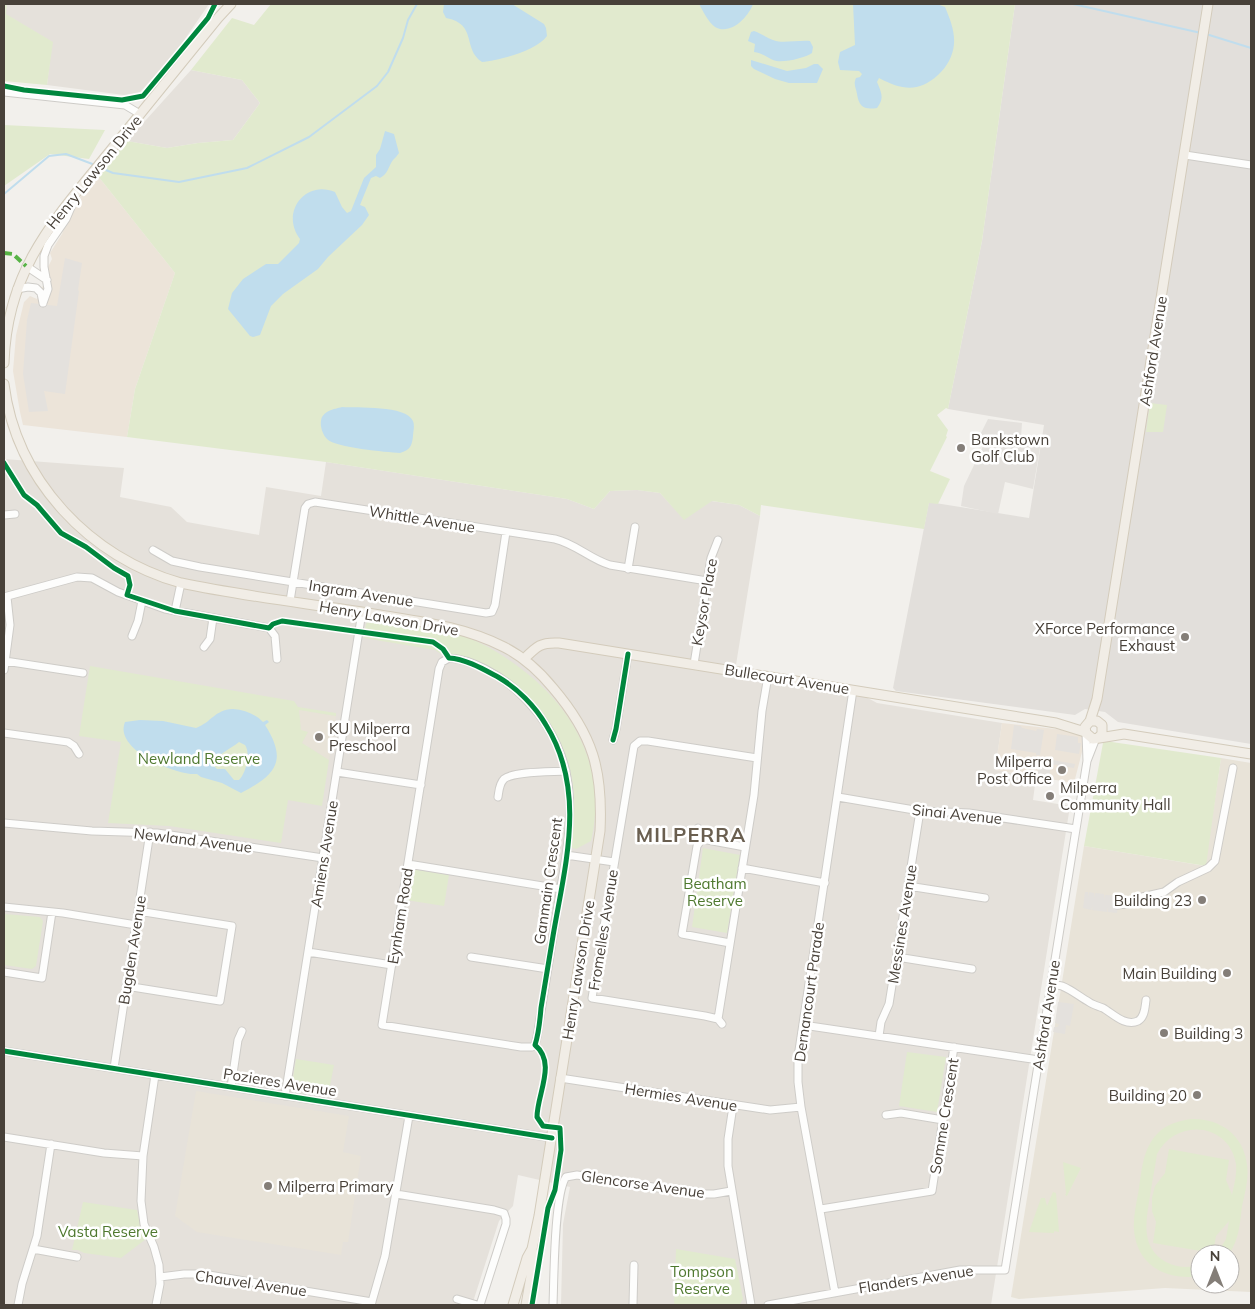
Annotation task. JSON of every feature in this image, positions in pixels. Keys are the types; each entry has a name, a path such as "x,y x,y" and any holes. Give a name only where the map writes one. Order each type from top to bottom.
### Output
{"main road":[{"name":"Henry Lawson Drive","path":"4,363 7,326 17,289 26,266 40,240 140,114 231,4"},
{"name":"Ashford Avenue","path":"1089,722 1097,699 1208,4"},
{"name":"Henry Lawson Drive","path":"4,384 6,406 14,429 27,458 50,495 74,522 97,543 125,560 157,575 181,583 461,630 499,644 524,659 540,672 569,707 584,732 592,750 598,776 601,800 600,831 552,1138 532,1249 513,1305"},
{"name":"Bullecourt Avenue","path":"524,659 535,648 545,643 559,642 1056,723 1086,733"},
{"name":"Ashford Avenue","path":"1097,699 1101,724"},
{"path":"1124,734 1090,738 1086,733 1085,727 1089,722 1095,720 1124,734 1251,754"},
{"name":"Bullecourt Avenue","path":"1056,723 1089,722"},
{"path":"1097,738 1102,734 1101,724"},
{"name":"Henry Lawson Drive","path":"526,1305 534,1259 532,1249"}],"street":[{"path":"4,92 125,105 140,114"},
{"path":"1184,156 1251,165"},
{"path":"17,289 36,288 41,293 43,303 48,289 44,256 48,245 66,219 78,192"},
{"path":"26,266 47,280"},
{"name":"Whittle Avenue","path":"290,601 305,508 311,502 562,540 603,563 628,569 707,581"},
{"path":"4,515 15,514"},
{"path":"628,569 635,527"},
{"name":"Ingram Avenue","path":"153,550 167,559 179,563 489,613 494,609 495,605 506,532"},
{"name":"Keysor Place","path":"694,664 712,553 718,540"},
{"path":"4,670 10,625 6,597 86,577 95,579 113,590 142,601 176,611 265,627 272,630 275,636 277,658"},
{"path":"176,611 181,583"},
{"path":"132,636 138,621 142,601"},
{"name":"Amiens Avenue","path":"285,1096 362,612"},
{"path":"204,647 210,639 213,618"},
{"path":"612,740 616,729 628,654"},
{"name":"Ganmain Crescent","path":"449,658 476,666 506,682 521,695 535,709 550,732 566,771 571,806 566,855 535,1045"},
{"name":"Eynham Road","path":"449,658 442,662 439,668 382,1025 521,1047 532,1047 535,1045"},
{"path":"5,661 83,673"},
{"path":"702,840 697,846 682,934 730,943 754,795 762,711 768,676"},
{"name":"Dernancourt Parade","path":"835,1293 801,1107 798,1070 802,1025 853,690"},
{"path":"4,733 68,742 74,746 79,754"},
{"name":"Ashford Avenue","path":"1005,1270 1076,829 1086,761 1086,733"},
{"name":"Ashford Avenue","path":"1086,761 1097,738"},
{"name":"Fromelles Avenue","path":"730,943 720,1022 592,998 634,746 640,741 648,741 757,758"},
{"path":"1117,905 1128,904 1142,897 1160,893 1212,865 1217,857 1233,768"},
{"path":"498,797 500,784 511,776 566,771"},
{"path":"337,772 420,786"},
{"name":"Sinai Avenue","path":"838,797 920,811 969,813 1076,829"},
{"name":"Messines Avenue","path":"879,1036 889,1004 898,957 920,811"},
{"name":"Newland Avenue","path":"4,823 87,831 150,832 323,858"},
{"path":"698,828 702,840"},
{"name":"Bugden Avenue","path":"114,1068 150,832"},
{"path":"702,840 745,847"},
{"name":"Ganmain Crescent","path":"566,855 596,859"},
{"name":"Fromelles Avenue","path":"596,859 614,862"},
{"path":"408,864 561,889"},
{"path":"742,868 825,883"},
{"path":"908,886 985,898"},
{"path":"4,907 52,912 136,925"},
{"path":"126,986 220,1001 232,926 138,911"},
{"path":"4,972 42,978 52,912"},
{"path":"308,952 392,966"},
{"path":"472,957 548,969"},
{"path":"898,957 972,968"},
{"path":"1051,985 1061,986 1118,1018 1134,1022 1141,1018 1146,1000"},
{"path":"802,1025 1039,1060"},
{"path":"231,1087 238,1040 242,1031"},
{"name":"Somme Crescent","path":"821,1209 932,1191 954,1047"},
{"name":"Pozieres Avenue","path":"4,1051 552,1138"},
{"path":"155,1075 143,1156 141,1209 144,1224 158,1259 160,1277 156,1305"},
{"name":"Hermies Avenue","path":"560,1078 733,1106 770,1110 801,1107"},
{"path":"733,1106 728,1139 728,1166 751,1305"},
{"path":"886,1115 901,1113 943,1120"},
{"path":"371,1303 385,1256 409,1116"},
{"path":"4,1137 104,1153 143,1156"},
{"path":"18,1305 22,1284 33,1249 51,1144"},
{"name":"Glencorse Avenue","path":"553,1305 558,1206 562,1184 566,1177 577,1175 702,1194 731,1191"},
{"path":"396,1194 494,1210 504,1214 506,1224 479,1305 457,1298"},
{"path":"33,1249 77,1257"},
{"path":"633,1305 634,1265"},
{"name":"Flanders Avenue","path":"768,1305 960,1270 1005,1270"},
{"name":"Chauvel Avenue","path":"160,1277 203,1274 371,1303"}],"shaded area":[{"path":"7,4 209,4 176,52 140,92 124,95 47,85 52,42 5,14"},
{"path":"1015,4 1251,4 1251,744 1118,722 1105,712 1085,709 1075,715 896,691 893,688 929,502 1029,518 1044,425 948,409 982,241"},
{"path":"191,70 242,80 260,103 233,140 167,148 127,141"},
{"path":"98,176 175,273 135,389 127,437 23,425 13,371 16,335 24,302 30,296 37,299 52,259 50,253 62,234 72,207"},
{"path":"65,258 82,263 65,394 44,391 48,411 29,412 23,374 27,320 31,303 57,306"},
{"path":"988,419 1022,423 1021,437 1041,442 1033,489 1005,482 998,514 961,506 964,486 986,440 979,437"},
{"path":"4,459 124,468 120,497 171,507 187,522 259,535 266,487 321,496 326,462 567,499 594,509 610,491 637,490 660,493 684,519 711,501 739,505 760,516 735,671 853,690 877,703 1002,723 995,770 1036,777 1033,800 1070,806 991,1305 561,1305 563,1224 570,1187 518,1175 513,1206 499,1221 472,1305 4,1305"},
{"name":"KU Milperra Preschool","path":"299,710 336,716 329,760 302,743 308,732 301,731"},
{"path":"1002,723 1056,729 1078,733 1082,736 1084,741 1074,783 995,770"},
{"path":"1014,725 1036,731 1037,729 1044,730 1040,755 1011,749"},
{"path":"1057,734 1078,737 1078,743 1081,743 1079,754 1055,750"},
{"path":"1041,758 1075,764 1074,768 1051,764 1049,778 1037,776"},
{"path":"1221,758 1251,763 1251,1292 1240,1291 1240,1244 1190,1244 1190,1289 1165,1288 1019,1299 1011,1297 1084,846 1205,866"},
{"path":"1085,892 1088,892 1088,897 1089,892 1094,893 1094,898 1095,893 1104,894 1104,900 1105,895 1119,896 1117,913 1108,912 1108,907 1107,912 1092,910 1093,905 1091,910 1083,908"},
{"path":"1058,1002 1074,1004 1070,1026 1066,1025 1065,1034 1053,1032 1054,1027 1058,1027 1059,1024 1055,1023"},
{"name":"Milperra Primary","path":"196,1091 349,1116 343,1152 361,1156 348,1242 343,1242 341,1255 197,1232 175,1216"}],"green space":[{"path":"4,4 7,4 6,14 53,42 47,85 4,81"},
{"name":"Bankstown Golf Club","path":"271,4 1015,4 982,241 948,409 946,408 937,415 948,430 947,437 930,471 950,479 938,504 929,503 924,529 761,505 760,516 739,505 712,501 684,520 660,493 637,490 610,491 594,509 567,499 326,462 127,437 135,389 175,273 98,176 127,141 167,148 233,140 260,103 242,80 191,70 232,18 254,25"},
{"path":"4,125 105,130 89,159 50,154 4,186"},
{"path":"1150,403 1167,405 1163,432 1146,432"},
{"path":"371,619 431,627 473,640 510,661 543,687 573,725 591,768 595,792 595,816 591,841 576,849 570,847 574,801 571,774 557,737 535,703 505,677 474,660 460,656 445,656 435,650 364,638 366,624"},
{"name":"Newland Reserve","path":"90,666 294,701 298,707 336,713 336,716 299,710 301,730 308,732 302,743 329,760 322,806 288,800 281,843 169,826 108,823 121,742 79,736"},
{"path":"1105,741 1221,758 1206,866 1084,846 1103,743"},
{"name":"Beatham Reserve","path":"703,848 740,855 727,933 692,927"},
{"path":"414,870 449,875 444,906 406,900 410,876"},
{"path":"4,914 40,917 43,921 36,966 32,969 4,965"},
{"path":"907,1052 946,1057 937,1112 899,1106"},
{"path":"296,1059 334,1065 328,1096 294,1090 292,1084"},
{"path":"1202,1119 1221,1125 1236,1137 1245,1154 1247,1165 1246,1186 1234,1244 1223,1244 1226,1239 1229,1221 1216,1236 1215,1244 1190,1244 1190,1249 1153,1243 1156,1222 1152,1211 1152,1198 1155,1186 1165,1173 1169,1149 1229,1160 1226,1180 1232,1195 1236,1164 1231,1150 1223,1140 1213,1133 1201,1130 1188,1130 1176,1134 1166,1142 1157,1154 1146,1224 1148,1241 1158,1256 1166,1262 1190,1267 1190,1277 1188,1277 1165,1273 1148,1262 1136,1243 1134,1230 1135,1209 1146,1153 1157,1134 1169,1125 1177,1122"},
{"path":"1063,1162 1081,1168 1067,1196 1065,1195"},
{"path":"1053,1192 1056,1193 1059,1232 1029,1232 1041,1198 1045,1198 1047,1206"},
{"name":"Vasta Reserve","path":"83,1202 137,1210 140,1225 146,1239 121,1258 72,1250"},
{"name":"Tompson Reserve","path":"676,1249 735,1259 743,1299 740,1304 674,1305"}],"water":[{"path":"444,4 512,4 544,24 547,36 535,46 526,50 508,57 482,62 472,50 466,31 462,26 456,21 446,18 443,12"},
{"path":"699,4 753,4 748,14 733,27 721,29 715,27 710,22"},
{"path":"853,4 937,4 945,7 954,34 952,53 947,65 931,81 917,87 903,87 879,78 877,82 882,98 877,108 863,107 859,102 855,84 856,78 862,74 859,71 840,70 838,62 840,52 855,45"},
{"path":"754,31 779,42 810,41 813,47 812,53 793,60 773,60 754,52 755,44 748,41 751,32"},
{"path":"751,60 787,71 806,68 814,64 818,64 823,69 817,83 789,83 754,69 751,66"},
{"path":"385,131 394,134 399,153 383,176 371,178 360,205 365,207 369,215 362,225 318,269 283,294 271,306 260,335 250,336 228,309 232,293 243,279 266,264 278,264 299,243 300,239 293,219 294,209 305,194 314,190 324,189 335,192 347,213 351,211 364,178 376,167 376,155 380,149"},
{"path":"342,407 391,410 409,416 414,425 413,439 410,447 400,453 362,449 332,442 323,433 321,421 329,411"},
{"path":"227,710 242,710 263,722 267,720 269,722 265,725 276,748 277,758 275,766 270,773 263,780 241,793 222,783 197,774 175,771 162,766 137,751 128,742 124,732 125,722 140,720 163,721 196,728 217,714","holes":["239,742 245,745 248,753 247,763 244,773 239,780 234,780 225,769 217,769 213,765 220,755"]}],"waterway":[{"path":"101,168 113,173 179,182 247,168 309,137 377,86 388,72 403,38 408,20 417,4"},
{"path":"1073,4 1201,33"},
{"path":"1206,34 1251,48"},
{"path":"4,194 49,156 66,154 95,165"}],"marked path":[{"path":"4,253 13,254 26,266"}],"cycle path":[{"path":"4,86 24,90 122,100 143,96 208,18 215,4"},
{"path":"4,463 24,495 37,505 61,533 86,547 128,576 130,585 127,595 175,611 269,628 273,624 282,621 433,642 443,649 449,658 462,660 474,665 512,686 531,704 542,718 559,750 566,776 569,802 569,829 563,882 535,1045 545,1061 544,1079 537,1117 543,1126 560,1128 561,1150 555,1190 548,1208 532,1305"},
{"path":"613,740 628,654"},
{"path":"4,1051 552,1138"}],"place":[{"name":"Bankstown Golf Club","path":"961,448"},
{"name":"XForce Performance Exhaust","path":"1185,637"},
{"name":"KU Milperra Preschool","path":"319,737"},
{"name":"Milperra Post Office","path":"1062,770"},
{"name":"Milperra Community Hall","path":"1050,796"},
{"name":"Building 23","path":"1202,900"},
{"name":"Main Building","path":"1227,973"},
{"name":"Building 3","path":"1164,1033"},
{"name":"Building 20","path":"1197,1095"},
{"name":"Milperra Primary","path":"268,1186"}],"district":[{"name":"MILPERRA","path":"691,834"}]}
